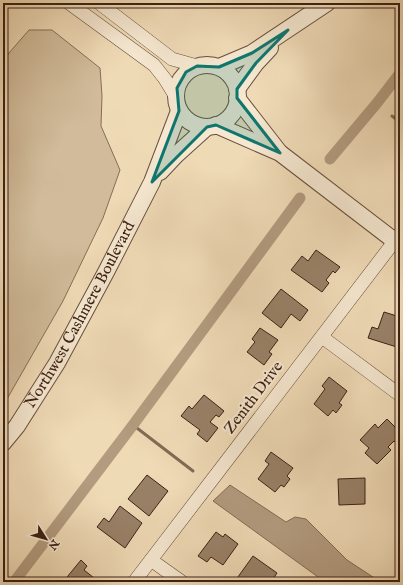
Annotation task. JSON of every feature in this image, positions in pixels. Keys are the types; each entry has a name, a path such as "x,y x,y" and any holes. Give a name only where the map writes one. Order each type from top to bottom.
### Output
{"street":[{"path":"69,3 154,65 165,78 183,116 198,125 212,126 280,153 398,240"},
{"path":"219,67 252,53 328,3"},
{"path":"94,21 101,5 172,59 197,66 208,65 219,67 229,74 234,81 237,93 236,106 225,120 212,126"},
{"path":"237,93 256,63 288,30"},
{"path":"178,104 177,88 180,79 186,72 197,66"},
{"path":"237,93 280,153"},
{"name":"Northwest Cashmere Boulevard","path":"3,443 17,426 57,363 152,182 178,104"},
{"name":"Northwest Cashmere Boulevard","path":"152,182 176,154 212,126"},
{"name":"Zenith Drive","path":"134,582 398,240"},
{"path":"322,337 400,395"},
{"path":"151,560 182,582"}],"highlighted area":[{"path":"288,30 256,63 237,89 237,98 280,153 216,125 207,127 152,182 179,111 177,88 186,72 197,66 219,67 252,53"}],"shaded area":[{"path":"29,30 52,30 100,68 102,96 101,126 120,170 103,218 63,301 3,406 3,63 9,53"},
{"path":"230,485 286,522 295,517 306,519 347,560 382,582 325,582 213,501"}],"building":[{"path":"316,250 340,267 335,273 333,271 326,280 329,283 322,292 291,270 302,256 308,261"},
{"path":"281,289 308,310 300,321 291,314 281,328 262,313"},
{"path":"384,312 400,317 400,348 368,338 372,327 378,329"},
{"path":"260,328 278,340 269,352 272,354 264,365 247,352 255,342 252,339"},
{"path":"329,377 347,391 339,403 342,405 336,413 333,410 328,416 314,404 325,389 322,386"},
{"path":"204,395 224,411 219,417 216,415 210,422 218,428 207,442 197,434 200,430 181,416 189,406 192,409"},
{"path":"387,419 400,432 400,443 398,445 394,441 388,447 391,450 377,464 365,453 369,448 360,440 375,424 378,428"},
{"path":"271,452 293,468 287,476 290,479 284,487 281,485 275,492 258,479 269,464 265,461"},
{"path":"147,475 168,491 149,516 128,499"},
{"path":"365,478 365,504 339,505 338,479"},
{"path":"120,506 142,523 125,548 97,527 104,518 109,522"},
{"path":"216,532 223,537 225,534 238,544 223,565 211,557 207,562 198,556"},
{"path":"253,556 277,573 271,582 235,581"},
{"path":"81,560 87,566 84,570 99,582 63,582"}],"waterway":[{"path":"330,159 400,73"},
{"path":"392,116 400,122"},
{"path":"14,582 133,425 300,198"},
{"path":"133,425 193,471"}]}
